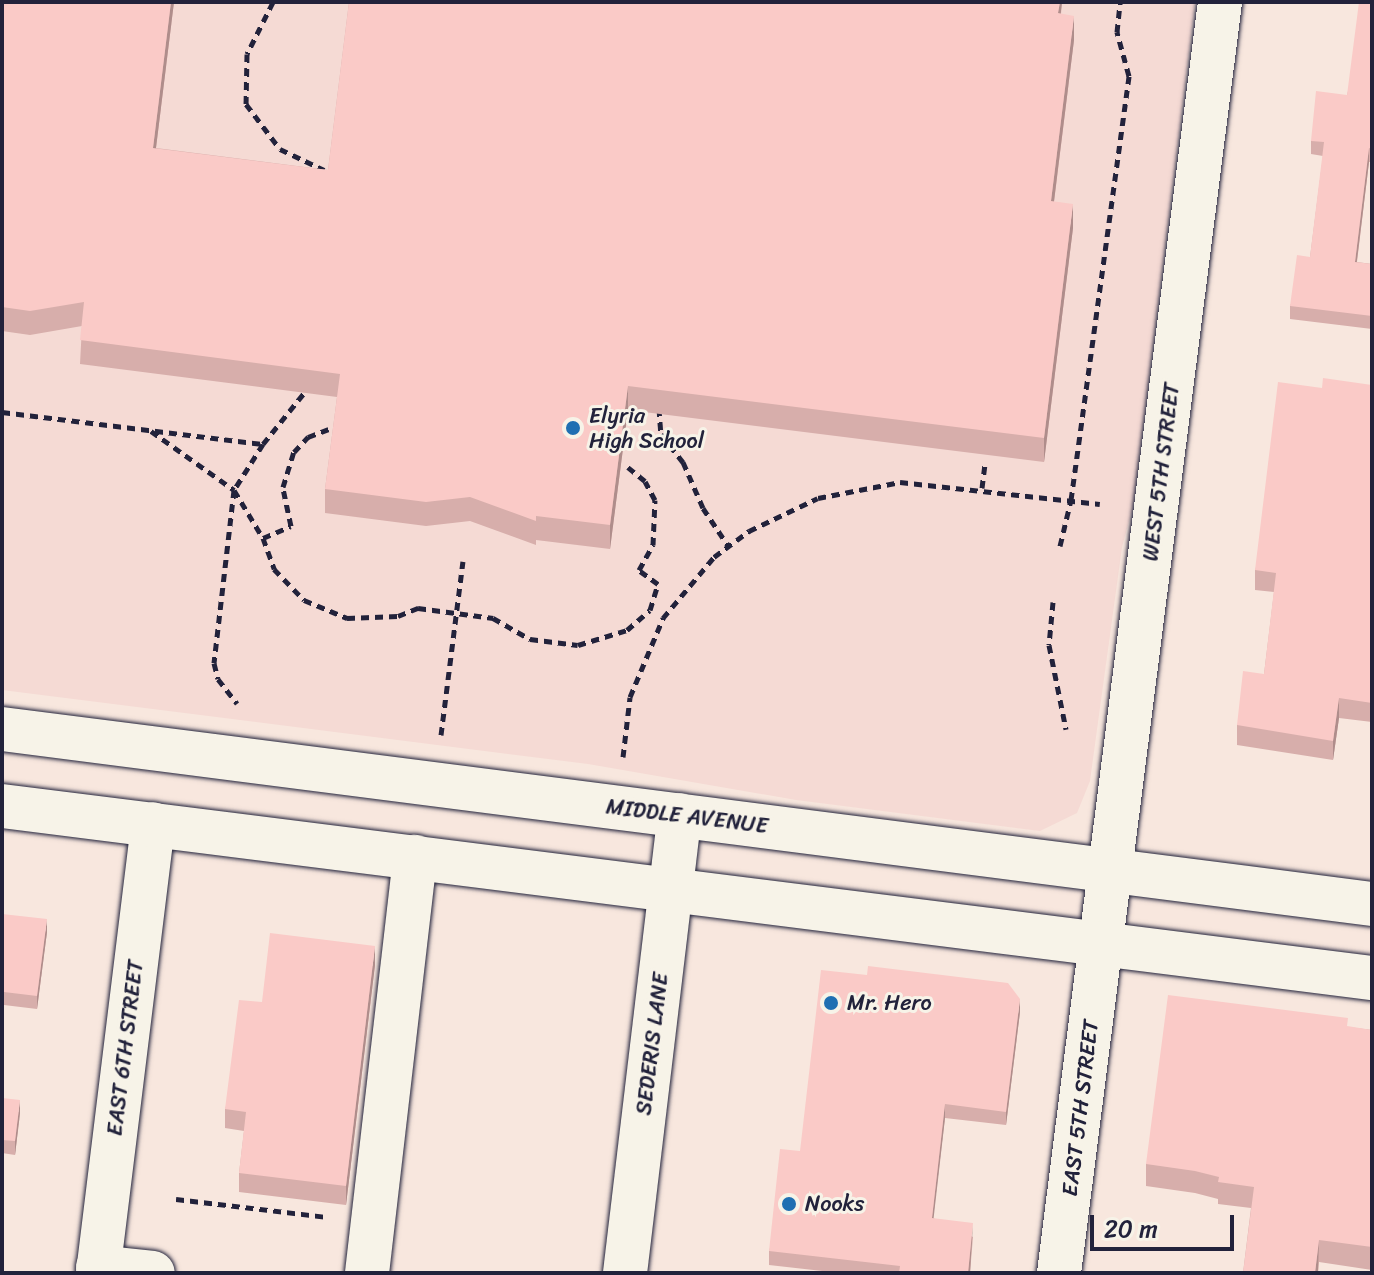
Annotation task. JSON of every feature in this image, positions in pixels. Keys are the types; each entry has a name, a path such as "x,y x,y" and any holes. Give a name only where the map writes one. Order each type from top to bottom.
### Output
{"main road":[{"name":"WEST 5TH STREET","path":"1102,943 1220,2"},
{"name":"MIDDLE AVENUE","path":"2,729 1372,904"},
{"path":"2,806 1372,978"},
{"name":"SEDERIS LANE","path":"625,1273 680,815"},
{"name":"EAST 6TH STREET","path":"98,1270 153,824"},
{"path":"367,1273 415,857"},
{"name":"EAST 5TH STREET","path":"1059,1273 1102,943"},
{"path":"98,1270 153,1273"}],"path":[{"path":"273,2 247,54 246,104 280,149 324,170"},
{"path":"1060,546 1071,500 1129,76 1116,17 1120,2"},
{"path":"237,703 218,679 214,663 234,490 263,444 307,391 310,379"},
{"path":"658,398 661,434 683,462 703,508 729,547"},
{"path":"2,412 263,444"},
{"path":"263,538 291,526 283,487 294,452 308,437 329,429"},
{"path":"148,430 234,490 286,585 326,611 373,620 418,608 456,613 493,618 530,639 578,645 627,630 650,610 658,584 639,570 653,545 655,500 645,481 628,467"},
{"path":"982,488 985,465"},
{"path":"623,757 630,697 663,618 729,547 785,512 858,486 940,483 1100,504"},
{"path":"441,735 463,561"},
{"path":"1053,602 1049,645 1066,729"},
{"path":"650,610 663,618"},
{"path":"176,1199 334,1218"}],"shaded area":[{"name":"Elyria High School","path":"2,2 1195,2 1133,507 1122,547 1090,781 1077,813 1040,831 796,800 588,764 2,690"}],"building":[{"path":"2,2 171,2 153,148 328,170 349,2 1060,2 1058,13 1074,16 1051,201 1073,204 1044,438 628,386 610,525 536,516 536,521 470,497 426,502 325,489 340,374 80,340 84,302 30,311 2,307"},
{"path":"1359,2 1372,2 1372,149 1369,148 1355,262 1372,264 1372,316 1290,306 1297,255 1310,257 1324,142 1311,141 1316,91 1347,95"},
{"path":"1323,378 1372,385 1372,703 1339,698 1333,741 1237,725 1243,671 1264,674 1276,573 1255,570 1278,382 1322,388"},
{"path":"2,914 47,919 37,996 4,992 2,1008"},
{"path":"270,933 375,946 346,1186 239,1173 246,1112 225,1109 239,1000 262,1002"},
{"path":"868,966 1008,983 1020,999 1006,1112 945,1104 932,1218 973,1223 968,1273 899,1273 900,1266 769,1251 780,1149 800,1151 821,970 867,975"},
{"path":"1168,995 1348,1018 1347,1026 1372,1030 1372,1247 1319,1240 1315,1273 1243,1273 1254,1187 1218,1182 1219,1177 1195,1171 1146,1164"},
{"path":"2,1098 20,1100 15,1141 2,1140"}],"place":[{"name":"Elyria High School","path":"573,428"},
{"name":"Mr. Hero","path":"831,1003"},
{"name":"Nooks","path":"789,1204"}]}
